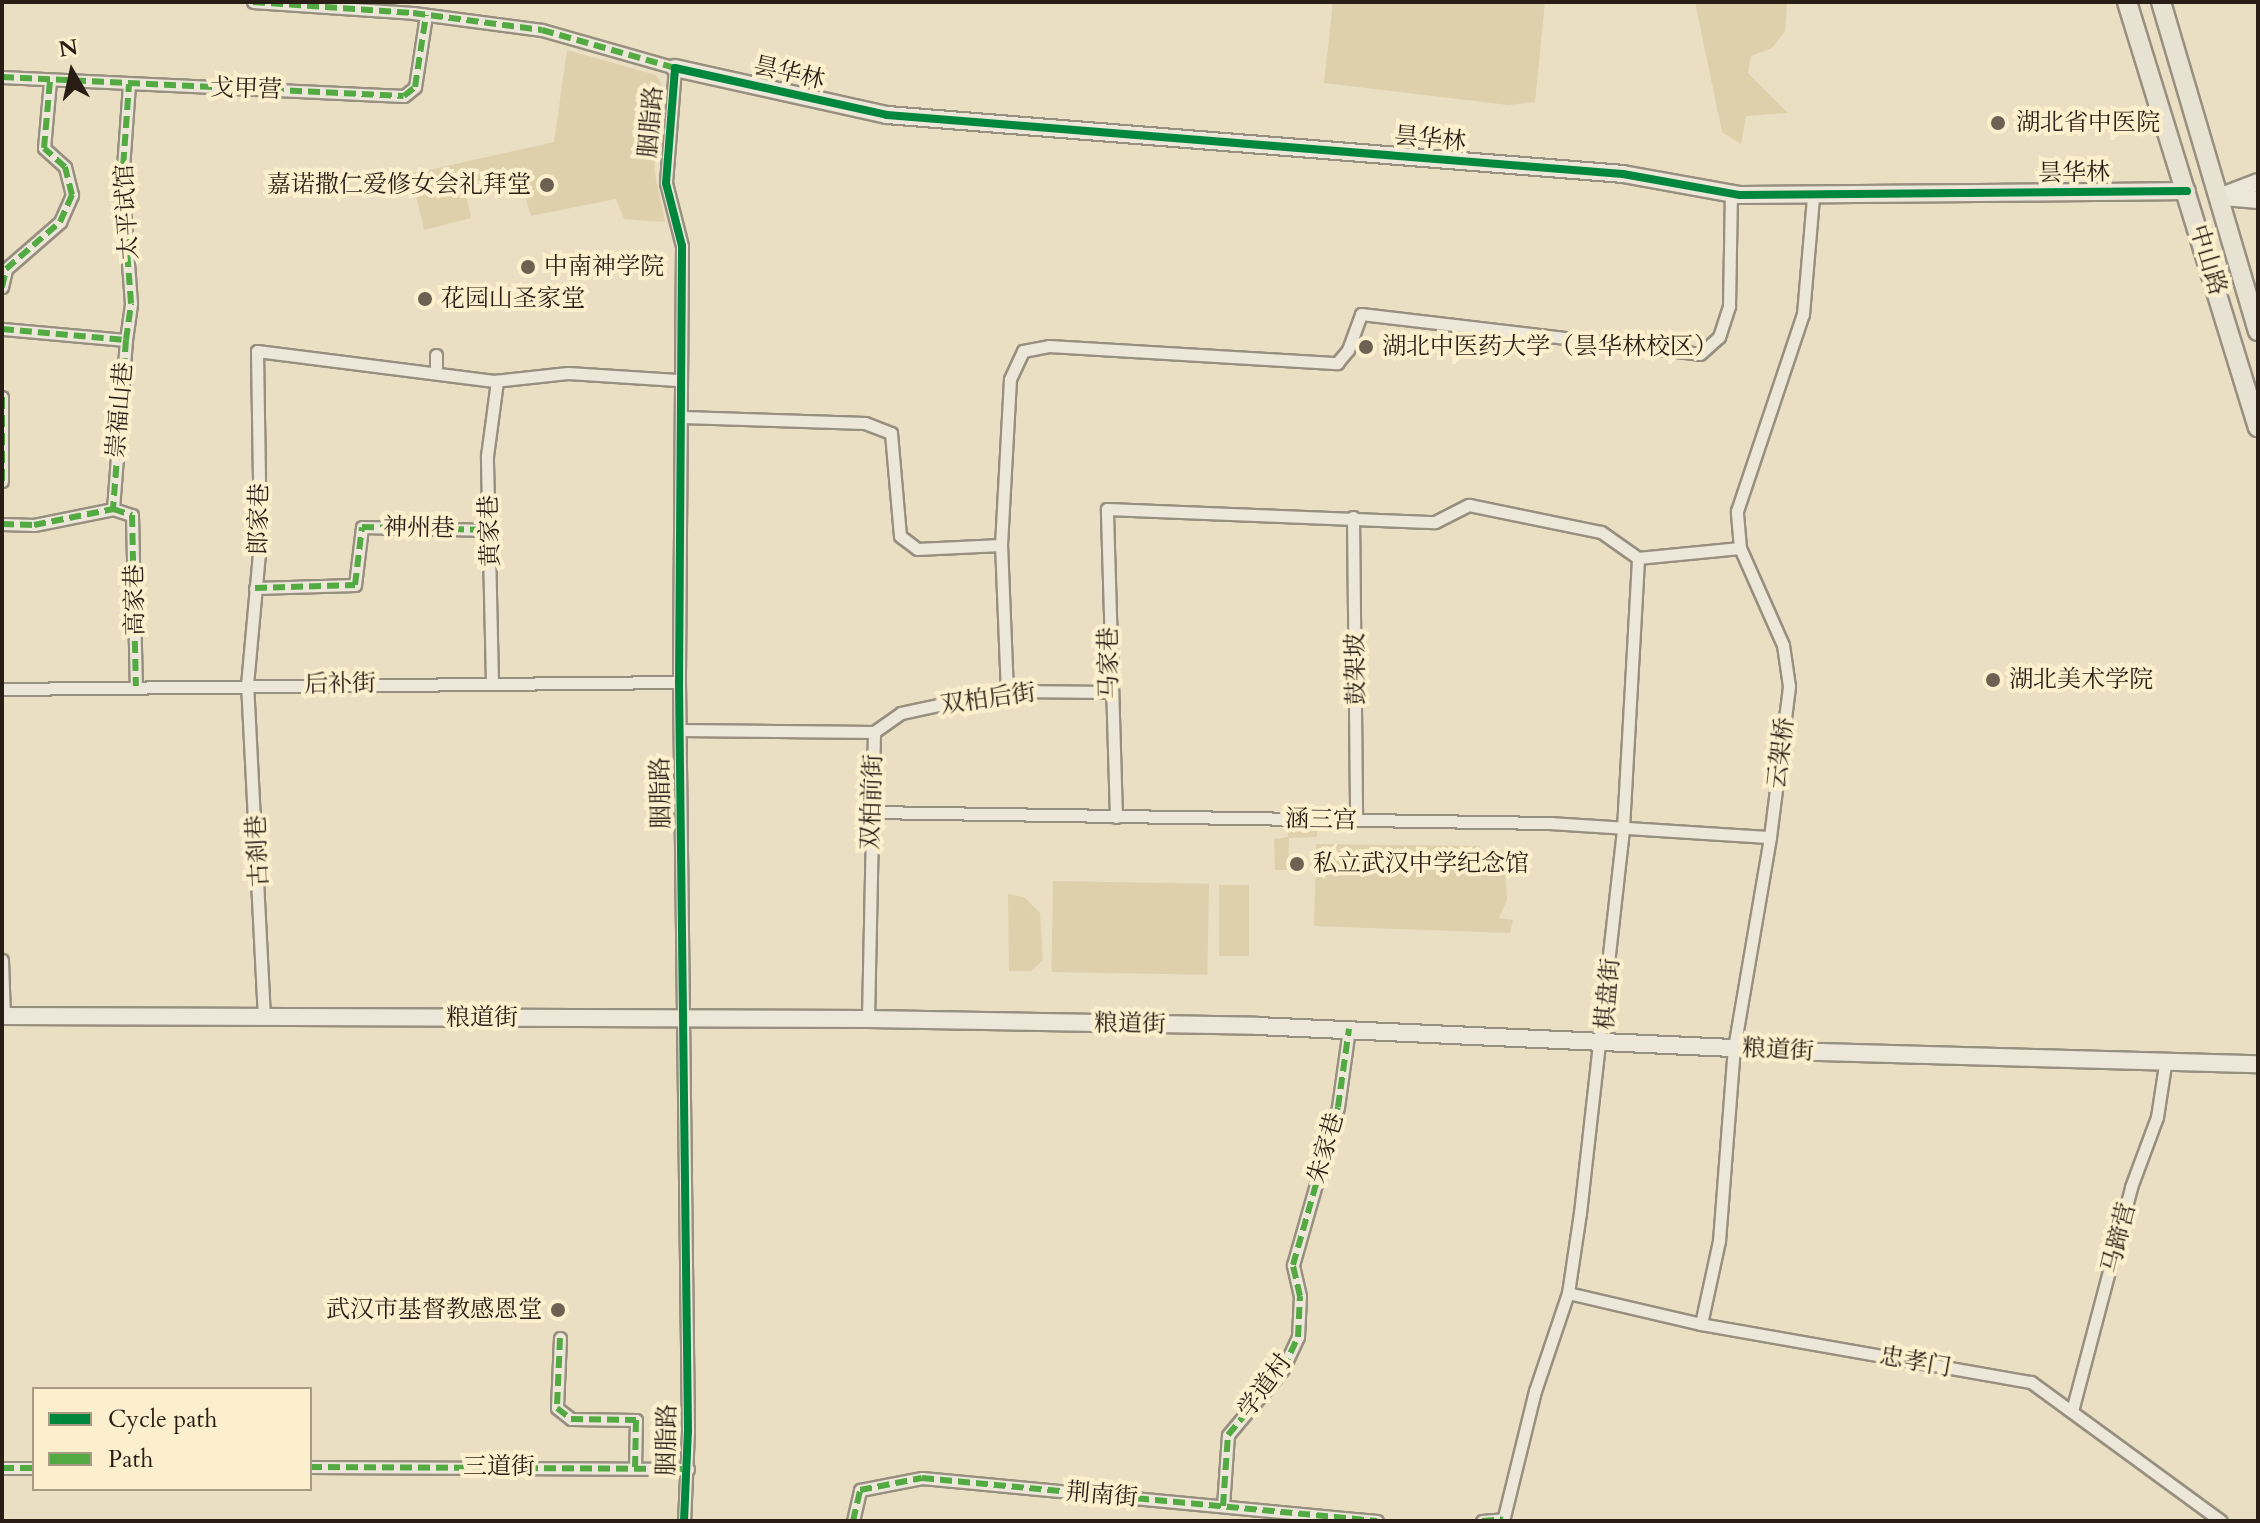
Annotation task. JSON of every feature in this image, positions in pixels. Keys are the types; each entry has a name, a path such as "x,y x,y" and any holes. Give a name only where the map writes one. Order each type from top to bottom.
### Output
{"main road":[{"name":"中山路","path":"2127,2 2258,427"},
{"name":"中山路","path":"2161,2 2258,331"}],"street":[{"name":"昙华林","path":"253,2 426,15 542,30 675,68 887,115 1623,174 1731,193 1813,197 2187,191"},
{"name":"戈甲营","path":"2,77 404,96 415,87 426,15"},
{"name":"胭脂路","path":"675,68 666,183 682,246 677,380 683,417 679,682 688,1469 684,1521"},
{"path":"2,287 6,269 60,222 72,195 65,167 44,148 50,81"},
{"name":"太平试馆","path":"126,340 131,303 122,182 129,84"},
{"path":"2219,197 2258,182"},
{"path":"1007,693 1001,545 1010,379 1023,351 1049,346 1337,363 1348,350 1361,314 1700,354 1719,337 1729,306 1731,193"},
{"name":"云架桥","path":"1701,1324 1719,1241 1734,1048 1770,837 1789,686 1783,645 1740,548 1737,511 1809,285 1813,197"},
{"path":"2219,197 2258,200"},
{"name":"崇福山巷","path":"2,329 126,340 113,509"},
{"name":"郎家巷","path":"247,685 260,543 257,351 497,381"},
{"path":"497,381 568,373 677,380"},
{"name":"黄家巷","path":"492,682 487,456 497,381"},
{"path":"2,397 2,481"},
{"path":"683,417 865,423 891,433 900,536 917,549 1001,545"},
{"path":"1353,517 1435,522 1469,505 1601,532 1638,558 1740,548"},
{"path":"2,524 34,525 113,509"},
{"name":"高家巷","path":"113,509 132,515 136,686"},
{"name":"马家巷","path":"1116,817 1109,692 1107,509 1353,517"},
{"name":"鼓架坡","path":"1353,517 1356,820"},
{"name":"神州巷","path":"255,588 355,585 362,527 490,530"},
{"name":"棋盘街","path":"1503,1520 1535,1391 1568,1293 1603,1042 1623,828 1638,558"},
{"name":"后补街","path":"2,689 679,682"},
{"name":"古刹巷","path":"247,685 264,1018"},
{"name":"双柏后街","path":"874,732 901,713 1007,693 1109,692"},
{"name":"双柏前街","path":"680,730 874,732 868,1019"},
{"name":"涵三宫","path":"871,812 1356,820 1623,828 1770,837"},
{"path":"2,960 3,1016"},
{"name":"粮道街","path":"3,1016 868,1019 1349,1029 2165,1065 2258,1064"},
{"name":"朱家巷","path":"1293,1265 1338,1107 1349,1029"},
{"name":"马蹄营","path":"2072,1411 2131,1187 2157,1117 2165,1065"},
{"name":"学道村","path":"1223,1506 1228,1435 1283,1369 1298,1337 1300,1296 1293,1265"},
{"name":"忠孝门","path":"1568,1293 1701,1324 2031,1382 2221,1521"},
{"path":"560,1338 557,1408 571,1419 636,1420 635,1467"},
{"name":"三道街","path":"312,1467 688,1469"},
{"path":"2,1468 32,1468"},
{"name":"荆南街","path":"853,1521 860,1490 922,1478 1377,1521"},
{"path":"1482,1521 1503,1520"}],"shaded area":[{"path":"1333,2 1545,2 1535,102 1508,105 1324,83"},
{"path":"1695,2 1787,4 1785,31 1772,48 1751,56 1748,73 1788,113 1746,116 1741,144 1722,132"},
{"path":"567,50 656,75 663,87 654,169 665,222 624,219 616,199 531,216 520,180 465,190 471,218 424,230 411,174 554,142"},
{"path":"1286,819 1317,820 1317,837 1289,838 1288,870 1275,870 1274,839 1288,837"},
{"path":"1316,844 1479,846 1505,871 1507,900 1499,918 1513,920 1510,933 1314,926"},
{"path":"1053,881 1209,884 1207,975 1051,972"},
{"path":"1219,885 1249,885 1249,956 1219,956"},
{"path":"1008,894 1024,897 1040,913 1043,960 1031,971 1009,971"}],"marked path":[{"path":"253,2 413,13 542,30 675,68"},
{"path":"2,77 404,96 415,87 426,15"},
{"path":"2,287 6,269 60,222 72,195 65,167 44,148 50,81"},
{"path":"126,340 131,303 122,182 129,84"},
{"path":"2,329 126,340 113,509"},
{"path":"2,397 2,481"},
{"path":"2,524 34,525 113,509 132,515 136,686"},
{"path":"255,588 355,585 362,527 490,530"},
{"path":"1223,1506 1228,1435 1283,1369 1298,1337 1300,1296 1293,1265 1338,1107 1349,1029"},
{"path":"560,1338 557,1408 571,1419 636,1420 635,1467"},
{"path":"312,1467 688,1469"},
{"path":"2,1468 32,1468"},
{"path":"853,1521 860,1490 922,1478 1377,1521"},
{"path":"1482,1521 1503,1519"}],"cycle path":[{"path":"684,1521 688,1431 679,682 682,246 666,183 675,68 887,115 1623,174 1740,195 2187,191"}],"place":[{"name":"湖北省中医院","path":"1998,123"},
{"name":"嘉诺撒仁爱修女会礼拜堂","path":"547,185"},
{"name":"中南神学院","path":"528,267"},
{"name":"花园山圣家堂","path":"425,299"},
{"name":"湖北中医药大学（昙华林校区）","path":"1366,347"},
{"name":"湖北美术学院","path":"1993,680"},
{"name":"私立武汉中学纪念馆","path":"1297,864"},
{"name":"武汉市基督教感恩堂","path":"558,1310"}]}
